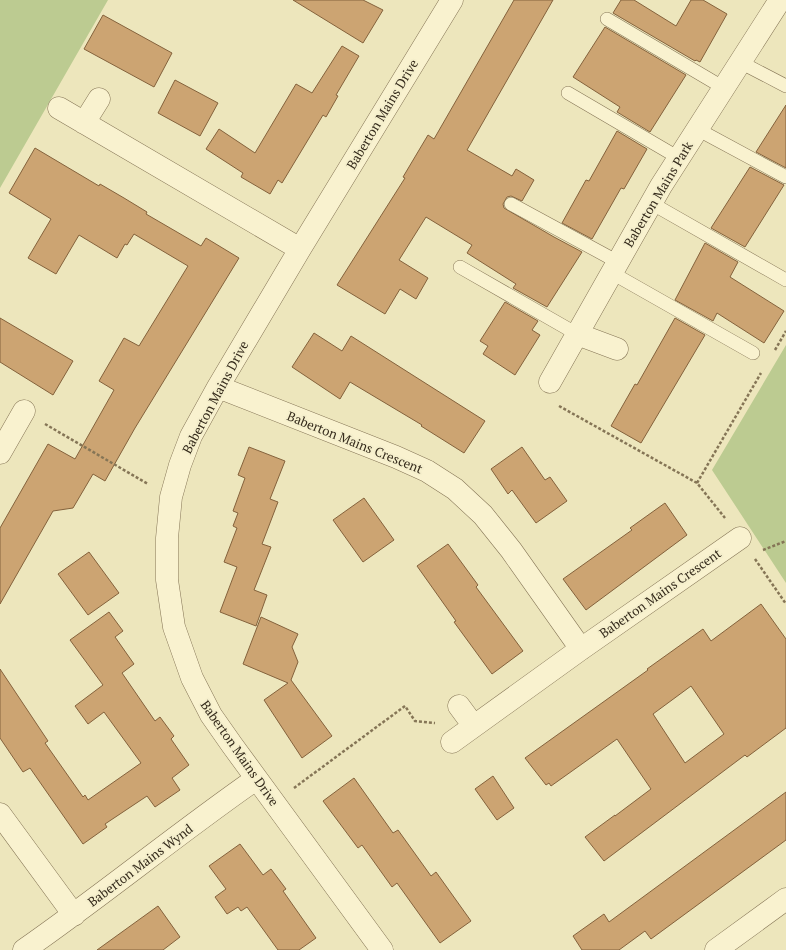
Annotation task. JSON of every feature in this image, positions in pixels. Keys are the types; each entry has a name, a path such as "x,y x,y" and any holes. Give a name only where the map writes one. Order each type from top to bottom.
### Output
{"street":[{"name":"Baberton Mains Drive","path":"382,950 256,779 211,715 192,678 174,626 167,580 167,538 171,497 180,465 191,436 218,387 300,249 452,0"},
{"name":"Baberton Mains Park","path":"550,382 652,203 740,62 771,3"},
{"path":"84,123 99,99"},
{"path":"59,108 300,249"},
{"path":"577,334 617,349"},
{"name":"Baberton Mains Crescent","path":"218,387 396,457 427,471 455,489 483,515 515,556 581,649"},
{"path":"2,445 24,411"},
{"name":"Baberton Mains Crescent","path":"452,742 581,649 746,546"},
{"path":"459,706 473,726"},
{"name":"Baberton Mains Wynd","path":"24,950 74,915 176,837 256,779"},
{"path":"0,814 74,915"},
{"path":"720,949 786,899"}],"lane":[{"path":"607,19 724,88"},
{"path":"740,62 786,86"},
{"path":"568,94 679,158"},
{"path":"697,129 786,177"},
{"path":"652,203 786,280"},
{"path":"511,204 753,353"},
{"path":"460,267 577,334"}],"path":[{"path":"774,352 786,331"},
{"path":"697,483 762,373"},
{"path":"550,382 555,404 697,483 746,546 786,604"},
{"path":"24,411 171,497"},
{"path":"746,546 786,541"},
{"path":"274,803 405,706 415,721 473,726"}],"green space":[{"path":"0,0 108,0 0,188"},
{"path":"786,345 786,583 712,470"}],"building":[{"path":"293,0 363,0 383,10 363,43"},
{"path":"514,0 553,0 467,150 512,176 516,169 534,180 522,201 511,196 507,197 503,204 504,208 582,252 547,307 513,288 516,284 467,253 472,245 426,217 399,260 428,278 416,299 400,289 385,314 337,285 405,178 403,177 428,135 434,139"},
{"path":"621,0 634,0 676,26 691,0 703,0 727,14 700,62 695,61 613,13"},
{"path":"103,15 172,53 154,87 84,49"},
{"path":"605,27 686,75 650,132 617,112 620,107 573,77"},
{"path":"342,46 359,56 336,95 338,96 326,117 323,115 282,183 278,180 270,194 241,177 243,173 206,149 219,129 255,153 296,84 312,93"},
{"path":"175,80 218,103 200,136 158,113"},
{"path":"786,105 786,168 756,152"},
{"path":"617,131 647,149 624,189 621,188 592,239 562,223 586,180 589,181"},
{"path":"35,148 99,186 100,184 124,198 147,212 146,214 201,246 206,238 239,258 135,428 105,481 93,474 73,508 53,511 0,604 0,528 48,444 75,459 114,390 99,381 124,338 139,346 188,266 134,234 127,245 125,244 117,258 79,235 56,274 28,258 51,219 9,193"},
{"path":"750,167 784,185 745,247 711,228"},
{"path":"705,243 738,262 730,277 784,311 764,343 717,313 713,321 675,300"},
{"path":"505,302 538,321 532,330 540,335 515,375 483,354 488,346 480,341"},
{"path":"0,318 73,361 53,395 0,362"},
{"path":"675,318 705,335 641,443 611,426 635,384 637,385"},
{"path":"314,333 342,351 351,336 485,421 464,453 421,426 422,425 350,382 340,399 292,367"},
{"path":"249,447 285,461 270,499 278,502 262,544 271,547 254,590 267,595 256,626 220,612 237,567 224,562 237,528 233,526 238,513 233,511 245,478 238,475"},
{"path":"522,447 545,480 550,477 567,501 536,523 512,490 508,494 491,469"},
{"path":"364,498 394,540 363,562 333,520"},
{"path":"665,503 687,535 586,610 563,579 632,530 630,528"},
{"path":"448,544 478,585 476,587 523,651 492,674 454,622 456,621 417,566"},
{"path":"89,552 119,593 88,615 58,574"},
{"path":"761,604 786,639 786,728 747,757 745,755 604,861 585,837 651,789 617,739 551,786 549,783 546,785 525,758 703,629 711,641","holes":["691,686 724,734 685,763 653,714"]},
{"path":"109,612 123,631 115,637 134,664 122,673 155,721 160,717 174,736 171,739 189,765 172,778 180,790 155,807 147,796 105,824 107,827 83,844 30,768 23,772 0,738 0,669 48,741 45,743 83,797 85,795 88,800 141,763 104,712 88,724 75,706 103,685 70,640"},
{"path":"261,617 298,634 292,647 298,662 291,680 332,736 302,758 264,700 288,683 243,664"},
{"path":"493,776 514,808 497,820 475,789"},
{"path":"354,778 393,833 398,830 431,876 436,872 471,921 440,943 397,883 392,887 362,845 358,848 323,801"},
{"path":"786,792 786,840 651,939 645,931 619,950 582,950 573,936 604,914 609,922"},
{"path":"240,844 263,875 271,869 286,889 283,891 316,938 299,950 278,950 247,907 241,911 238,907 227,914 215,897 226,889 209,866"},
{"path":"158,906 180,937 163,950 97,950"}]}
